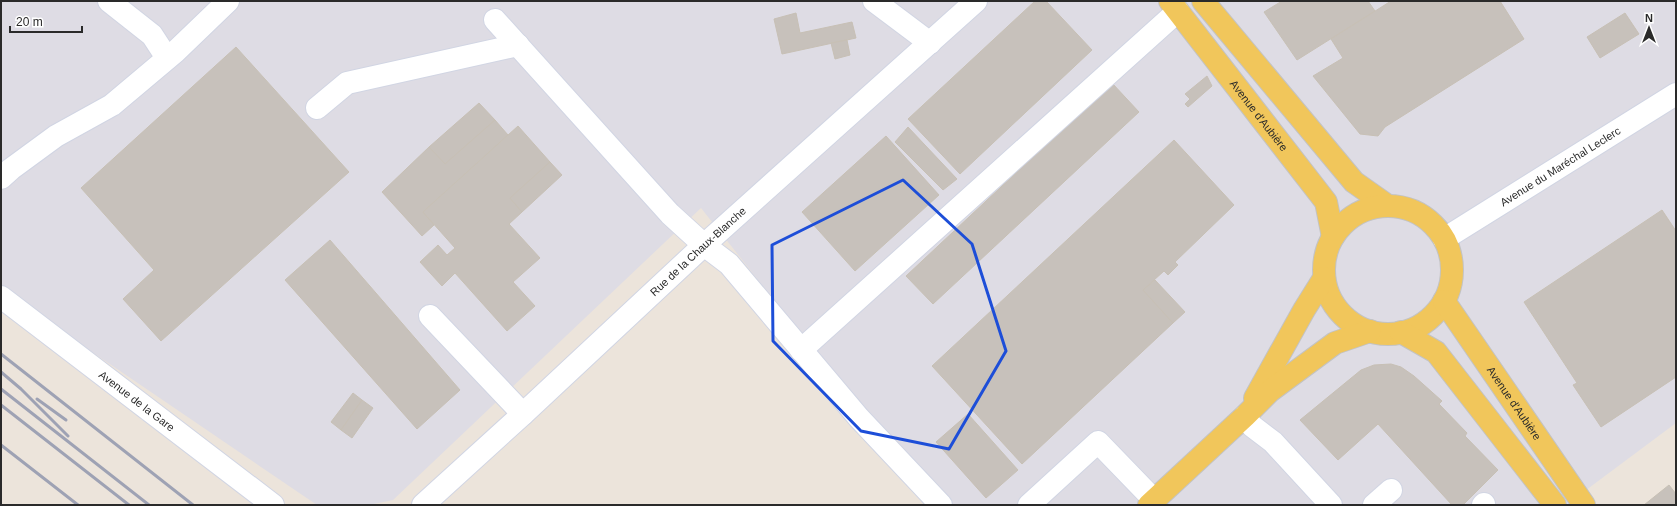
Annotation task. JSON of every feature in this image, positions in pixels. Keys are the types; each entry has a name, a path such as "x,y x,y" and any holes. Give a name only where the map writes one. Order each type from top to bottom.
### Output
{"main road":[{"path":"1203,1 1354,182 1388,206"},
{"name":"Avenue d'Aubière","path":"1174,6 1326,202 1333,237"},
{"path":"1388,206 1411,210 1430,222 1444,239 1450,257 1451,276 1449,289 1444,300 1436,312 1426,321 1414,328 1401,332 1380,333 1370,331 1356,325 1344,317 1335,305 1328,292 1324,278 1325,256 1333,237 1341,226 1351,218 1362,211 1375,207 1388,206"},
{"path":"1245,416 1304,310 1324,278"},
{"name":"Avenue d'Aubière","path":"1444,300 1584,505"},
{"path":"1152,502 1270,391 1335,343 1370,331"},
{"path":"1401,332 1436,352 1555,505"}],"street":[{"path":"109,1 152,35 167,58"},
{"path":"1,178 56,136 112,106 167,58 228,1"},
{"path":"874,1 930,43"},
{"name":"Rue de la Chaux-Blanche","path":"423,505 704,245 976,1"},
{"path":"802,350 1174,6"},
{"path":"495,20 670,214 704,245 728,264 860,418 941,505"},
{"path":"317,108 347,83 518,45"},
{"name":"Avenue du Maréchal Leclerc","path":"1444,239 1675,98"},
{"name":"Avenue de la Gare","path":"1,297 273,505"},
{"path":"430,316 523,414"},
{"path":"1245,416 1252,426 1274,442 1331,505"},
{"path":"1029,505 1098,442 1152,502"},
{"path":"1374,505 1391,490"}],"highlighted area":[{"path":"903,180 972,244 1006,351 949,449 861,431 773,341 772,245"}],"shaded area":[{"path":"1,1 1676,1 1676,423 1566,505 937,505 701,208 393,500 369,505 317,505 1,290"}],"building":[{"path":"1035,1 1046,1 1092,50 960,174 908,119"},
{"path":"1282,1 1368,1 1375,11 1297,60 1264,12"},
{"path":"1391,1 1500,1 1524,39 1385,127 1378,136 1360,134 1313,76 1343,58 1331,39"},
{"path":"796,13 800,33 852,22 856,38 782,54 774,19"},
{"path":"1625,13 1639,34 1600,58 1587,37"},
{"path":"847,40 850,55 835,59 831,43"},
{"path":"236,47 349,172 161,341 123,299 154,270 81,188"},
{"path":"1207,76 1212,86 1188,107 1185,104 1190,99 1185,94"},
{"path":"1112,83 1139,112 933,304 906,276"},
{"path":"479,103 495,120 445,164 429,147"},
{"path":"495,120 508,135 423,212 434,225 422,236 382,192 429,147 445,164"},
{"path":"518,126 550,162 510,198 522,212 509,224 540,258 513,282 535,306 507,331 455,273 442,286 420,262 438,245 447,255 455,248 423,212"},
{"path":"908,127 957,179 943,190 895,142"},
{"path":"886,136 939,195 855,271 802,212"},
{"path":"1174,140 1234,205 1175,262 1178,265 1168,275 1164,271 1143,290 1173,323 1022,464 932,366"},
{"path":"550,162 562,175 522,212 510,198"},
{"path":"1662,210 1676,231 1676,377 1601,427 1573,385 1577,383 1524,302"},
{"path":"330,240 460,390 417,429 285,280"},
{"path":"1155,280 1185,312 1173,323 1143,290"},
{"path":"1391,364 1401,367 1414,376 1442,401 1439,404 1467,433 1465,436 1498,470 1463,505 1452,505 1378,424 1338,460 1300,420 1361,370 1374,365"},
{"path":"353,393 362,400 341,430 331,422"},
{"path":"362,400 373,408 352,438 341,430"},
{"path":"968,414 1018,470 986,498 936,442"},
{"path":"1669,485 1676,494 1676,505 1644,505"}],"railway":[{"path":"1,354 193,505"},
{"path":"1,372 21,389 68,436"},
{"path":"1,389 149,505"},
{"path":"37,399 66,420"},
{"path":"1,405 129,505"},
{"path":"1,445 78,505"}]}
